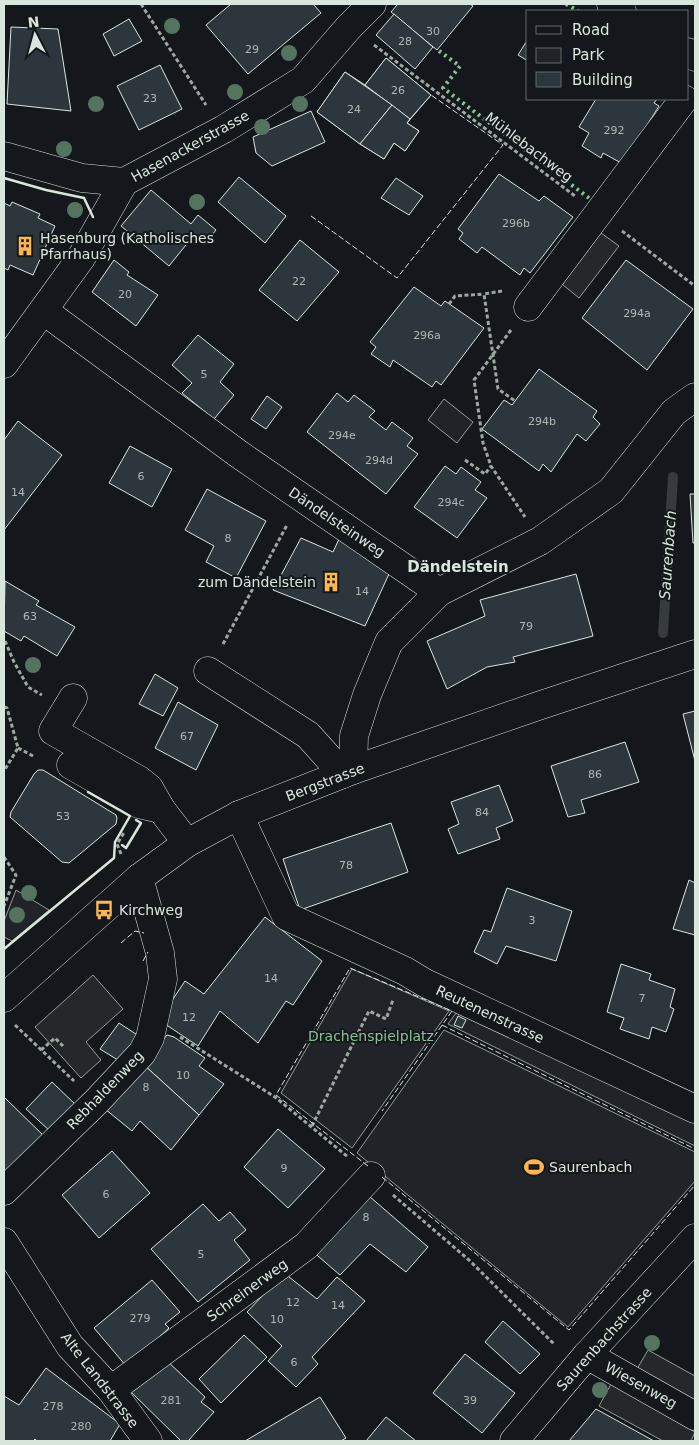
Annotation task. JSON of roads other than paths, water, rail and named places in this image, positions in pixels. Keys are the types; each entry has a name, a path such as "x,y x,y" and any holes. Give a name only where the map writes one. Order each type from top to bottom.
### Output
{"street":[{"name":"Hasenackerstrasse","path":"4,364 81,258 124,182 224,129 303,80 349,27 372,4"},
{"path":"528,308 597,213 683,100"},
{"path":"654,170 695,110"},
{"path":"4,156 82,178 124,182"},
{"name":"Dändelsteinweg","path":"44,311 240,455 439,592"},
{"path":"348,772 354,736 367,695 389,642 439,592 540,540 611,491 674,412 695,396"},
{"name":"Bergstrasse","path":"4,998 139,878 187,843 239,815 348,772 528,709 695,654"},
{"path":"208,671 308,735 348,772"},
{"path":"69,703 53,731 139,780 148,788 161,809 187,843"},
{"path":"71,765 139,804 161,809"},
{"name":"Reutenenstrasse","path":"239,815 286,916 405,970 434,987 695,1110"},
{"name":"Rebhaldenweg","path":"4,1191 96,1102 142,1053 150,1038 163,979 160,953 139,878"},
{"name":"Schreinerweg","path":"111,1390 306,1246 371,1176"},
{"name":"Saurenbachstrasse","path":"514,1441 586,1355 695,1238"},
{"name":"Alte Landstrasse","path":"4,1242 70,1346 111,1390 148,1441"},
{"name":"Wiesenweg","path":"586,1355 695,1416"}],"waterway":[{"name":"Saurenbach","path":"663,633 673,477"}],"place":[{"name":"Hasenburg (Katholisches Pfarrhaus)","path":"25,246"},
{"name":"zum Dändelstein","path":"331,582"},
{"name":"Kirchweg","path":"104,910"},
{"name":"Saurenbach","path":"534,1167"}],"district":[{"name":"Dändelstein","path":"458,567"}],"park label":[{"name":"Drachenspielplatz","path":"371,1036"}]}
